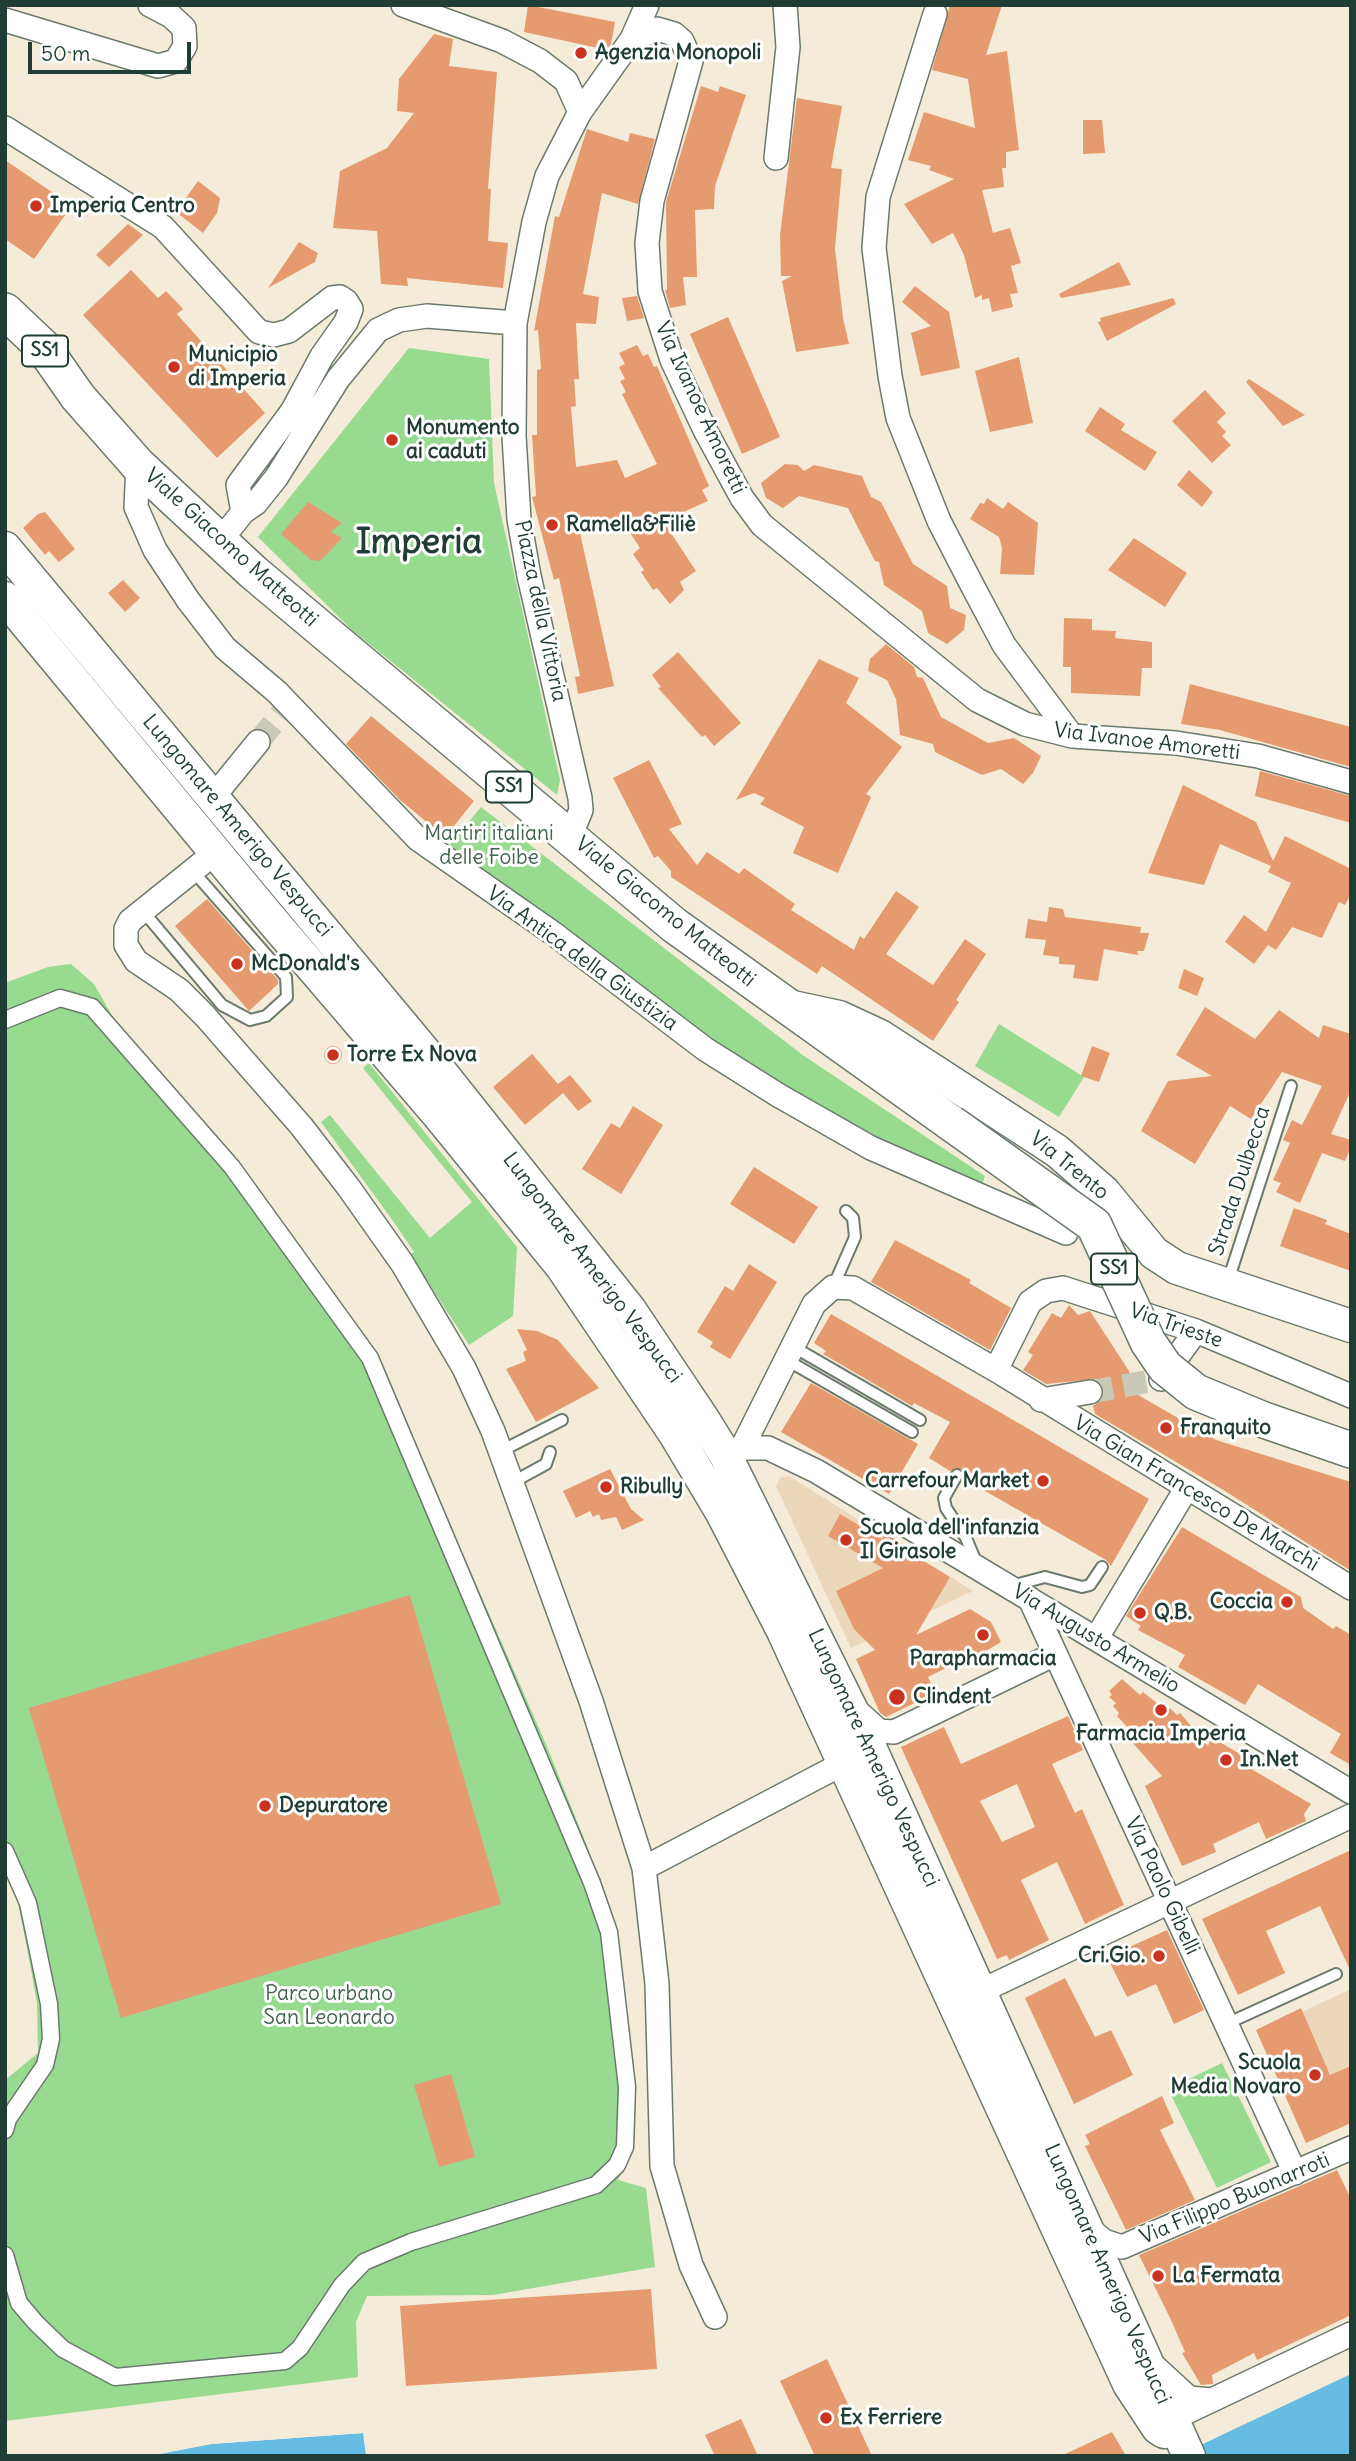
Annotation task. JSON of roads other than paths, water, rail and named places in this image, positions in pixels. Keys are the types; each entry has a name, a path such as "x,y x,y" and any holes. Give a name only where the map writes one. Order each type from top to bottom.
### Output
{"main road":[{"name":"Viale Giacomo Matteotti","path":"5,311 43,347 85,405 138,464 253,572 674,925 1094,1225 1148,1342 1165,1367 1196,1392 1264,1420 1351,1450"},
{"name":"Lungomare Amerigo Vespucci","path":"5,548 428,1056 630,1310 734,1452 893,1797 1182,2439"},
{"name":"Lungomare Amerigo Vespucci","path":"5,598 205,861 436,1112 562,1267 675,1434 722,1511 783,1630 1129,2384 1182,2439"},
{"name":"Via Trento","path":"783,1005 839,1017 880,1037 1057,1151 1122,1211 1140,1252 1226,1287 1351,1326"},
{"path":"904,1090 924,1073 937,1073"},
{"path":"675,1434 699,1455 716,1459 734,1452"},
{"path":"722,1511 715,1482 719,1466 734,1452"},
{"path":"844,1763 853,1761 871,1769 893,1797"},
{"path":"930,1952 960,1992 969,1995 981,1991"},
{"path":"986,2070 996,2066 1005,2068 1030,2101"},
{"path":"1072,2257 1084,2254 1093,2259 1111,2286"}],"street":[{"path":"5,20 158,66 176,61 185,46 184,28 172,16 150,5"},
{"path":"403,5 502,41 540,61 566,81 580,112"},
{"path":"220,541 276,478 338,379 378,330 399,320 427,316 515,323 547,176 580,112 632,39 647,5"},
{"path":"776,158 788,47 785,5"},
{"path":"935,14 878,197 874,247 890,376 898,418 940,521 971,583 1004,645 1072,736"},
{"name":"Via Ivanoe Amoretti","path":"632,39 648,30 666,31 682,41 688,51 690,72 660,166 649,222 650,291 672,360 742,498 777,538 976,699 1025,724 1072,736 1176,743 1258,756 1351,782"},
{"path":"5,128 163,227 258,332 274,335 289,331 331,298 340,297 351,309 346,322 322,356 293,410 238,485 243,512"},
{"name":"Piazza della Vittoria","path":"515,323 514,436 519,519 529,576 580,797 581,810 570,837"},
{"name":"Via Antica della Giustizia","path":"138,464 136,507 155,550 225,648 289,704 414,844 554,934 705,1049 778,1095 871,1148 1066,1233"},
{"path":"214,796 258,742"},
{"path":"205,861 143,911 126,929 126,945 130,954 179,990 205,1016 294,1117 349,1188 402,1263 464,1368 501,1451 591,1701 644,1868 657,1984 662,2166 691,2265 715,2317"},
{"path":"5,1020 36,1005 60,999 92,1007 232,1167 370,1358 593,1883 609,1932 623,2033 627,2133 621,2156 596,2186 411,2242 364,2262 342,2285 300,2348 285,2361 115,2377 63,2349 36,2323 19,2303 5,2255"},
{"path":"734,1452 814,1304 833,1287"},
{"name":"Via Gian Francesco De Marchi","path":"833,1287 853,1289 996,1370 1351,1588"},
{"name":"Via Trieste","path":"996,1370 1030,1303 1046,1291 1063,1289 1196,1331 1351,1396"},
{"path":"1161,1379 1196,1331"},
{"name":"Via Gian Francesco De Marchi","path":"1041,1400 1090,1392"},
{"name":"Via Augusto Armelio","path":"734,1452 768,1448 816,1471 1351,1793"},
{"path":"1096,1639 1186,1489"},
{"name":"Via Paolo Gibelli","path":"1030,1599 1295,2173"},
{"path":"846,1698 879,1731 894,1732 1055,1654"},
{"path":"644,1868 844,1763"},
{"path":"981,1991 1351,1816"},
{"path":"5,1851 28,1903 50,2004 51,2039 45,2065 8,2119 5,2130"},
{"name":"Via Filippo Buonarroti","path":"1084,2224 1104,2241 1122,2248 1351,2148"},
{"path":"1182,2439 1211,2400 1351,2334"},
{"path":"1143,2354 1189,2398 1211,2400"}],"lane":[{"path":"143,911 222,1005 250,1020 266,1016 287,997 286,977 205,861"},
{"name":"Strada Dulbecca","path":"1226,1287 1291,1086"},
{"path":"833,1287 855,1237 853,1218 846,1211"},
{"path":"789,1352 920,1420"},
{"path":"789,1352 912,1432"},
{"path":"501,1451 562,1420"},
{"path":"513,1482 546,1464 550,1452"},
{"path":"957,1475 944,1497 946,1508 966,1538 979,1569"},
{"path":"1008,1587 1045,1577 1082,1587 1090,1585 1102,1567"},
{"path":"1226,2024 1336,1974"}],"water":[{"path":"1351,2374 1351,2456 1178,2456 1226,2433"},
{"path":"363,2433 366,2456 150,2456 211,2444"}],"tunnel":[{"path":"258,742 289,704"},
{"path":"1090,1392 1161,1379"}],"place":[{"name":"Agenzia Monopoli","path":"581,53"},
{"name":"Imperia Centro","path":"36,206"},
{"name":"Municipio di Imperia","path":"174,367"},
{"name":"Monumento ai caduti","path":"392,440"},
{"name":"Ramella&Filiè","path":"552,525"},
{"name":"McDonald's","path":"237,964"},
{"name":"Torre Ex Nova","path":"333,1055"},
{"name":"Franquito","path":"1166,1428"},
{"name":"Carrefour Market","path":"1043,1481"},
{"name":"Ribully","path":"606,1487"},
{"name":"Scuola dell'infanzia Il Girasole","path":"846,1540"},
{"name":"Coccia","path":"1287,1602"},
{"name":"Q.B.","path":"1140,1613"},
{"name":"Parapharmacia","path":"983,1635"},
{"name":"Clindent","path":"897,1697"},
{"name":"Farmacia Imperia","path":"1161,1710"},
{"name":"In.Net","path":"1226,1760"},
{"name":"Depuratore","path":"265,1806"},
{"name":"Cri.Gio.","path":"1159,1956"},
{"name":"Scuola Media Novaro","path":"1315,2075"},
{"name":"La Fermata","path":"1158,2276"},
{"name":"Ex Ferriere","path":"826,2418"}],"district":[{"name":"Imperia","path":"419,543"}],"park label":[{"name":"Martiri italiani delle Foibe","path":"489,846"},
{"name":"Parco urbano San Leonardo","path":"329,2006"}]}
